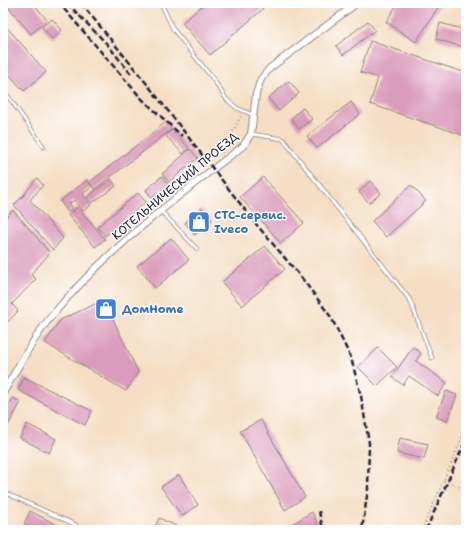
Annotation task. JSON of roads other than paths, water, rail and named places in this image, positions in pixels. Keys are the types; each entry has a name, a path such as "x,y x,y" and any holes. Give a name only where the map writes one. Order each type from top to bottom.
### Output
{"street":[{"name":"КОТЕЛЬНИЧЕСКИЙ ПРОЕЗД","path":"3,393 33,342 49,319 75,290 112,253 161,211 242,146 251,134 256,94 261,79 270,68 357,3"}],"lane":[{"path":"161,3 173,29 213,79 227,100 243,111 253,115"},
{"path":"3,89 44,147"},
{"path":"251,134 283,139 410,300 432,358"},
{"path":"161,211 197,249"},
{"path":"3,492 76,525"}],"railway":[{"path":"67,3 107,44 131,74"},
{"path":"81,3 147,84 256,224 301,277 331,317 351,358 361,396 369,443 368,489 362,530"},
{"path":"64,9 142,99 182,136"},
{"path":"426,530 466,440"},
{"path":"319,511 323,530"}],"place":[{"name":"СТС-сервис. Iveco","path":"199,222"},
{"name":"ДомHome","path":"106,309"}]}
